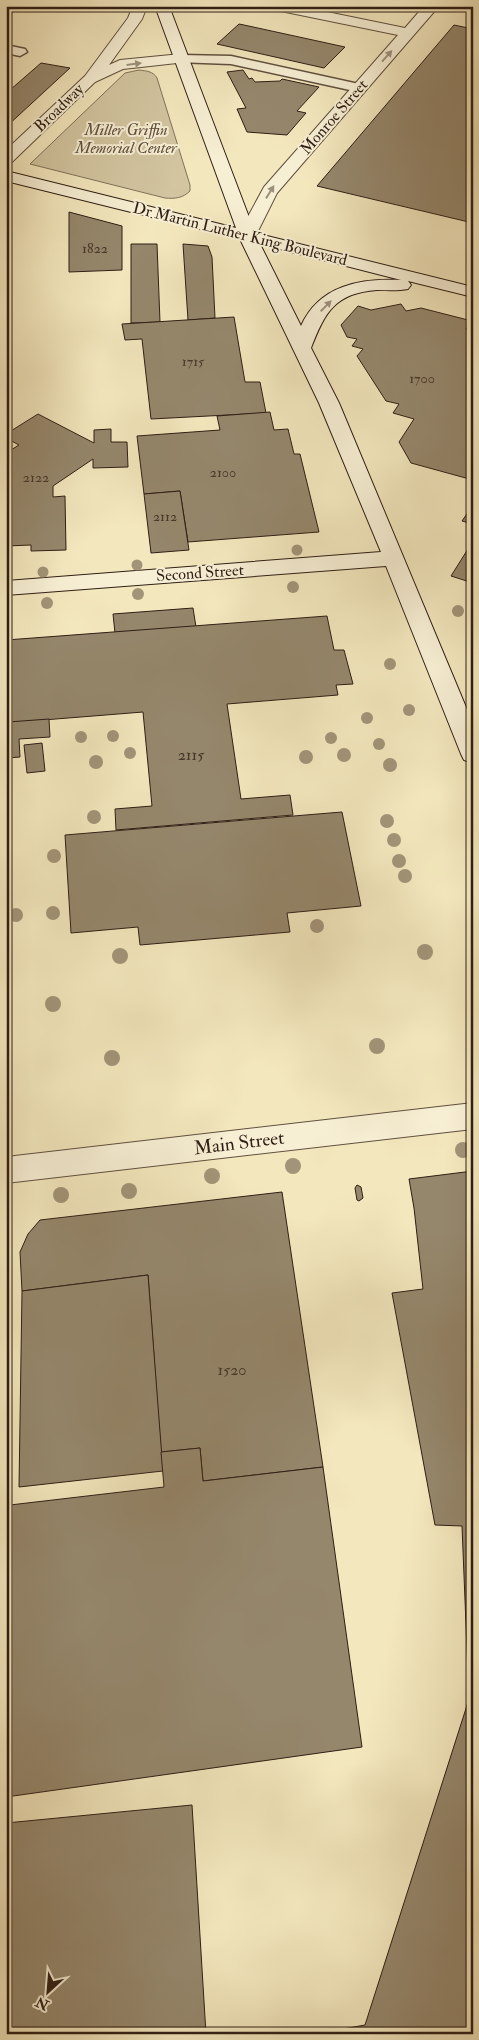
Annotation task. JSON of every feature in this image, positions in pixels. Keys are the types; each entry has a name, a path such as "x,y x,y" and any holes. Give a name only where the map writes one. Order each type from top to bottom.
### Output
{"street":[{"name":"Broadway","path":"6,159 90,79 135,18 140,6"},
{"path":"162,6 247,236 329,403 473,754"},
{"path":"276,6 408,33"},
{"name":"Monroe Street","path":"247,236 270,190 432,6"},
{"name":"Broadway","path":"90,79 120,65 181,59"},
{"name":"Dr Martin Luther King Boulevard","path":"6,176 465,290"},
{"path":"302,348 314,318 328,302 356,286 377,284 465,290"},
{"name":"Second Street","path":"6,588 394,558"},
{"name":"Main Street","path":"6,1170 473,1116"}],"lane":[{"path":"6,10 11,6"},
{"path":"181,59 231,60 359,88"}],"green space":[{"name":"Miller Griffin Memorial Center","path":"139,70 147,71 157,78 190,185 190,191 179,198 165,198 30,164 125,73"}],"building":[{"path":"239,24 345,47 324,68 217,44"},
{"path":"454,25 473,29 473,223 317,186"},
{"path":"41,63 70,68 6,127 6,89 10,90"},
{"path":"243,70 249,79 252,78 255,82 280,81 282,79 319,87 297,111 306,113 287,135 247,132 237,109 246,108 227,72"},
{"path":"69,212 122,226 122,270 69,272"},
{"path":"131,244 157,244 160,322 131,323"},
{"path":"183,244 208,246 212,257 215,318 188,320"},
{"path":"401,304 406,311 421,308 472,321 466,329 473,331 473,480 411,463 399,442 414,419 393,413 399,404 386,401 357,356 363,349 352,346 357,339 347,337 341,325 358,306 371,310"},
{"path":"234,317 245,382 260,382 266,413 151,419 142,339 125,340 122,324"},
{"path":"270,412 274,430 288,429 294,454 300,454 319,532 188,542 180,491 144,494 137,436 220,430 217,416"},
{"path":"38,414 94,443 94,430 111,429 111,442 127,442 128,467 93,468 93,459 53,486 53,497 65,496 66,550 31,551 31,545 6,546 6,453 19,445 6,438 6,434"},
{"path":"180,491 189,550 151,553 144,494"},
{"path":"473,505 473,524 462,521"},
{"path":"473,541 473,583 451,576"},
{"path":"193,608 196,627 115,633 113,614"},
{"path":"327,616 334,650 344,650 353,684 336,685 338,695 227,704 241,799 290,795 293,815 116,830 115,809 152,806 143,712 6,723 6,640"},
{"path":"49,719 50,737 19,739 20,757 8,758 9,776 6,777 8,722"},
{"path":"42,743 45,771 27,773 24,745"},
{"path":"342,812 361,906 287,913 290,932 140,945 138,927 71,933 65,835"},
{"path":"473,1171 473,2034 325,2034 326,2032 365,2025 469,1699 462,1526 435,1525 392,1293 423,1289 409,1179"},
{"path":"357,1185 361,1187 363,1198 359,1201 357,1200 355,1188"},
{"path":"282,1192 323,1467 203,1481 200,1448 161,1452 148,1275 22,1291 20,1252 28,1234 40,1220"},
{"path":"148,1275 163,1471 19,1487 22,1291"},
{"path":"200,1448 203,1481 323,1467 362,1747 6,1797 10,1505 164,1487 161,1452"},
{"path":"6,1505 10,1505 8,1596 6,1596"},
{"path":"192,1805 206,2034 6,2034 6,1823"}]}
